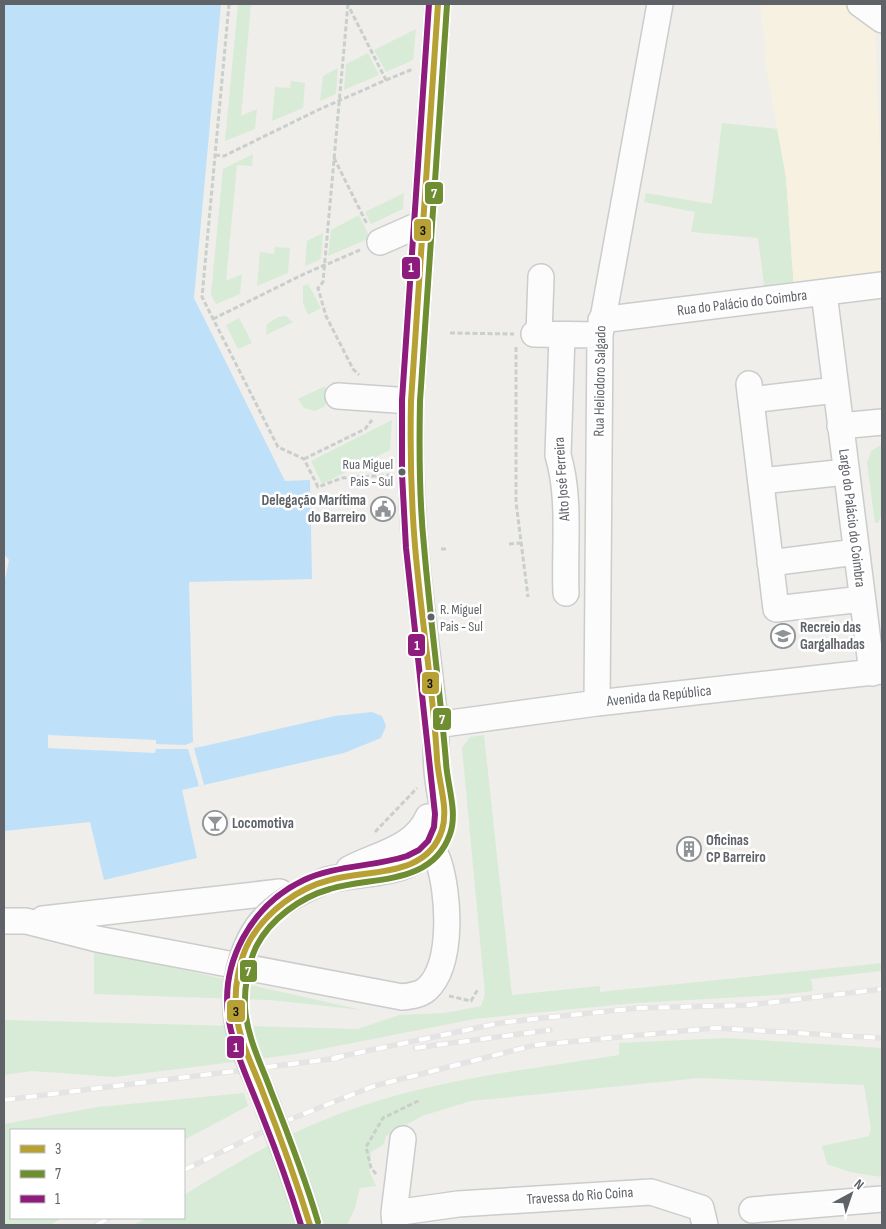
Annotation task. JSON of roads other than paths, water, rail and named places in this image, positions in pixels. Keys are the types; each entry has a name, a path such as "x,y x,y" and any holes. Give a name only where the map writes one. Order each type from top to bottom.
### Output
{"street":[{"path":"310,1225 286,1153 244,1044 236,1010 240,971 248,942 267,915 298,894 326,880 398,869 417,860 426,839 431,811 428,783 436,725 415,545 410,461 411,402 438,4"},
{"name":"Rua Heliodoro Salgado","path":"597,703 600,327 660,4"},
{"path":"860,4 882,20"},
{"path":"371,239 414,227 423,228"},
{"name":"Alto José Ferreira","path":"541,277 558,455 562,468 566,592"},
{"name":"Rua do Palácio do Coimbra","path":"545,334 882,285"},
{"name":"Largo do Palácio do Coimbra","path":"824,293 863,604 877,672"},
{"path":"836,390 750,392 776,609 863,604 871,621 882,629"},
{"path":"338,396 411,402"},
{"path":"840,426 882,422"},
{"path":"760,481 846,472"},
{"path":"770,563 856,552"},
{"name":"Avenida da República","path":"436,725 597,703 877,672"},
{"path":"15,921 97,939 402,997 415,996 434,981 439,969 448,928 448,911 442,875 426,839"},
{"path":"15,921 280,892"},
{"path":"394,1219 403,1139"},
{"name":"Travessa do Rio Coina","path":"394,1219 458,1204 651,1192 703,1217"},
{"path":"752,1210 882,1199"}],"water":[{"path":"4,4 221,4 194,298 285,481 310,480 312,579 189,582 193,742 200,747 335,716 372,712 382,716 386,726 381,738 344,753 182,790 197,858 104,880 90,822 4,831 4,584 9,560 4,554"}],"railway":[{"path":"333,1058 500,1023 639,1008 750,1005 882,989"},
{"path":"185,1170 281,1123 374,1086 535,1045 715,1028 882,1038"},
{"path":"415,1048 550,1030"},
{"path":"4,1100 339,1058"},
{"path":"97,1225 106,1219"}],"place":[{"name":"Rua Miguel Pais - Sul","path":"402,472"},
{"name":"Delegação Marítima do Barreiro","path":"383,509"},
{"name":"R. Miguel Pais - Sul","path":"431,617"},
{"name":"Recreio das Gargalhadas","path":"783,636"},
{"name":"Locomotiva","path":"215,823"},
{"name":"Oficinas CP Barreiro","path":"689,849"}]}
